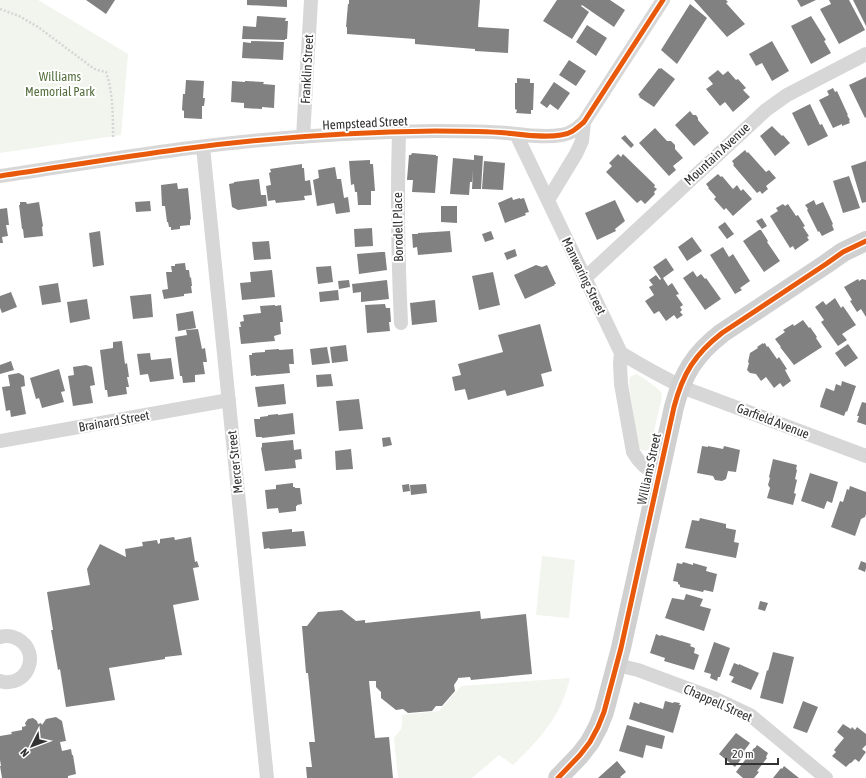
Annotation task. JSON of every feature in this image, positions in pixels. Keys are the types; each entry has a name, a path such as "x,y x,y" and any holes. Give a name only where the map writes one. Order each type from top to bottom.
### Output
{"street":[{"name":"Franklin Street","path":"303,137 312,0"},
{"name":"Hempstead Street","path":"0,176 203,147 303,137 437,131 561,136 570,133 584,122 663,0"},
{"name":"Mountain Avenue","path":"585,278 766,110 787,94 866,54"},
{"path":"548,200 576,154 582,141 584,122"},
{"name":"Borodell Place","path":"399,132 398,212 401,323"},
{"name":"Manwaring Street","path":"516,134 621,353 621,384 633,451 643,466 650,472 658,475"},
{"name":"Mercer Street","path":"203,147 267,778"},
{"name":"Williams Street","path":"558,778 580,756 590,742 604,712 617,665 674,407 680,386 691,365 700,353 722,333 843,252 866,241"},
{"path":"621,353 680,386"},
{"name":"Garfield Avenue","path":"680,386 866,456"},
{"name":"Brainard Street","path":"0,441 229,400"},
{"path":"0,637 9,636 22,642 27,647 30,654 30,661 29,668 19,679 5,683 0,681"},
{"name":"Chappell Street","path":"617,665 638,670 716,699 750,715 826,778"}],"path":[{"path":"0,9 19,16 38,27 93,68 106,72 112,109 113,138"}],"green space":[{"name":"Williams Memorial Park","path":"0,0 38,0 128,54 121,135 0,153"},
{"path":"636,374 657,388 661,392 662,397 650,448 646,451 638,447 629,383 629,379"},
{"path":"542,556 575,560 569,618 536,615"},
{"path":"570,678 561,704 548,726 541,736 513,765 499,755 472,778 398,778 394,738 401,728 402,715 439,711 461,686"}],"building":[{"path":"86,0 115,0 106,14"},
{"path":"247,0 287,0 287,7 247,5"},
{"path":"349,0 480,0 478,27 509,29 508,53 415,44 415,39 347,34 346,27"},
{"path":"557,0 610,0 625,10 614,27 582,5 581,6 589,12 572,39 543,21"},
{"path":"694,0 726,0 728,2 726,3 745,24 727,37"},
{"path":"797,0 816,0 801,7"},
{"path":"829,0 849,0 865,30 839,44 820,9 831,4"},
{"path":"853,0 866,0 866,26"},
{"path":"690,4 707,18 677,64 661,50"},
{"path":"257,16 286,18 285,21 288,21 287,39 242,39 243,26 256,27"},
{"path":"811,16 826,40 824,41 831,53 811,64 791,26"},
{"path":"587,25 607,38 596,56 576,42"},
{"path":"251,41 284,42 283,60 242,58 243,42 251,43"},
{"path":"772,41 789,71 772,81 762,63 756,66 749,54"},
{"path":"569,60 586,71 576,86 559,75"},
{"path":"659,68 675,79 654,107 638,95"},
{"path":"718,70 723,75 728,71 736,80 738,79 746,88 743,90 750,97 733,112 725,102 720,106 706,89 713,84 708,78"},
{"path":"866,77 866,117 865,118 849,85"},
{"path":"517,78 530,79 530,83 534,83 533,110 531,110 531,114 516,113 515,83 517,83"},
{"path":"186,80 204,81 203,98 205,98 204,106 202,106 202,119 184,118 184,111 182,110"},
{"path":"232,81 264,82 263,84 275,85 274,108 244,108 244,103 231,102"},
{"path":"554,82 570,93 558,110 550,104 547,108 540,103"},
{"path":"833,88 835,92 837,91 850,123 842,126 842,124 833,128 819,100 829,95 827,91"},
{"path":"810,104 820,125 822,124 828,136 808,146 792,113"},
{"path":"690,111 693,115 696,115 698,120 709,133 694,146 675,125"},
{"path":"772,126 790,143 775,156 760,136"},
{"path":"655,128 667,141 671,141 675,145 675,149 683,158 673,166 676,170 669,176 639,143"},
{"path":"625,135 634,145 631,148 621,138"},
{"path":"745,150 766,172 769,170 776,178 766,186 768,189 762,194 760,191 757,193 733,165 734,164 732,161"},
{"path":"412,153 438,156 435,193 412,192 413,180 407,180 409,155"},
{"path":"618,154 621,157 623,154 655,185 654,187 657,189 654,192 655,194 645,204 641,200 637,203 606,172 612,166 609,163"},
{"path":"474,155 483,156 481,189 472,189 473,170 469,195 450,194 453,158 474,160"},
{"path":"370,160 370,164 373,164 375,191 371,191 371,205 358,205 357,192 355,192 354,184 351,185 349,161"},
{"path":"484,161 505,163 503,190 482,189"},
{"path":"866,161 866,202 862,203 851,166"},
{"path":"302,164 302,168 304,168 305,181 310,180 312,195 304,196 305,200 276,203 275,200 268,201 266,186 271,185 269,173 271,172 270,169"},
{"path":"335,167 337,179 341,179 344,198 348,197 350,212 336,214 334,203 317,206 313,180 319,178 318,170"},
{"path":"718,174 721,177 722,176 733,189 737,185 741,191 743,189 752,199 733,216 726,208 724,210 714,199 716,197 706,184"},
{"path":"849,176 860,208 843,213 833,181"},
{"path":"259,179 261,195 266,195 267,206 238,210 232,207 229,184"},
{"path":"177,183 178,189 188,188 191,219 190,225 180,226 180,229 171,230 171,227 169,227 167,222 165,206 162,206 161,185"},
{"path":"512,197 513,200 524,198 529,212 525,213 526,215 505,223 498,203"},
{"path":"615,200 625,221 615,229 616,231 597,240 585,213"},
{"path":"814,200 816,205 823,202 833,224 834,230 822,236 819,231 818,232 805,205"},
{"path":"150,201 151,211 136,212 135,202"},
{"path":"20,202 26,202 27,204 39,202 43,236 24,238 19,205"},
{"path":"783,204 785,206 788,204 796,216 798,215 809,236 807,237 809,240 795,250 793,246 790,248 770,216 778,211 776,208"},
{"path":"441,206 457,206 457,223 441,222"},
{"path":"7,208 9,225 6,225 8,236 2,237 3,243 0,243 0,209"},
{"path":"762,218 767,226 762,229 756,221"},
{"path":"725,222 734,234 727,239 718,227"},
{"path":"372,228 373,246 355,247 354,229"},
{"path":"761,230 780,261 764,272 743,241"},
{"path":"100,231 104,265 93,267 89,233"},
{"path":"450,231 452,252 418,255 417,247 413,248 412,234"},
{"path":"491,231 494,239 485,242 482,234"},
{"path":"692,237 702,251 687,261 678,247"},
{"path":"269,241 271,259 254,260 252,242"},
{"path":"723,247 729,257 733,254 750,281 740,288 742,290 735,294 710,255"},
{"path":"515,249 517,256 507,260 504,253"},
{"path":"385,252 387,270 359,274 357,254"},
{"path":"666,258 674,270 663,278 668,286 672,283 679,294 676,295 683,305 680,307 682,310 680,312 683,315 677,319 674,315 666,321 659,311 654,314 645,301 654,295 649,287 653,285 649,280 656,275 660,280 661,279 653,267"},
{"path":"185,263 186,270 189,270 190,278 191,277 192,293 184,294 184,296 164,299 162,290 168,289 166,272 172,272 171,266 175,266 175,264"},
{"path":"536,265 542,267 547,265 556,284 525,299 514,275"},
{"path":"331,266 333,282 318,284 316,267"},
{"path":"272,270 275,297 242,300 240,283 251,282 250,272"},
{"path":"693,271 697,277 701,274 705,279 706,278 721,299 705,310 683,278"},
{"path":"493,272 500,305 479,310 472,276"},
{"path":"858,279 859,281 862,279 866,280 866,317 861,309 857,312 844,287"},
{"path":"349,280 350,287 339,289 338,281"},
{"path":"387,280 389,299 361,302 361,292 353,293 352,284"},
{"path":"58,283 61,302 42,305 39,286"},
{"path":"338,290 339,300 320,302 319,292"},
{"path":"11,292 17,307 2,313 0,308 0,296"},
{"path":"151,294 153,317 133,319 130,296"},
{"path":"835,298 841,308 843,306 856,325 842,334 847,340 838,346 821,322 824,320 815,307 823,301 826,305"},
{"path":"87,299 90,319 70,323 67,302"},
{"path":"435,300 437,322 412,325 410,303"},
{"path":"385,304 386,308 390,308 390,331 367,333 365,305"},
{"path":"281,305 283,322 280,322 281,334 274,336 275,341 241,344 239,327 241,327 240,322 244,321 243,315 261,313 260,306"},
{"path":"193,311 196,328 178,331 176,314"},
{"path":"803,320 809,328 810,327 822,347 794,365 775,339 785,332 783,330 793,324 794,326"},
{"path":"540,324 552,371 541,374 544,386 507,396 505,390 468,400 465,389 455,391 452,377 461,375 458,364 503,352 498,335"},
{"path":"198,329 202,349 205,348 207,362 203,362 205,374 195,375 195,382 183,383 182,376 180,376 175,337 187,335 186,330"},
{"path":"122,341 125,364 127,363 129,387 126,387 127,394 108,397 107,390 105,390 100,350 113,348 113,342"},
{"path":"765,343 767,347 768,346 777,359 779,357 787,369 785,370 791,381 783,387 780,383 774,388 766,377 761,381 756,374 750,373 747,370 750,353"},
{"path":"848,344 858,358 845,367 835,353"},
{"path":"346,345 348,361 332,363 330,347"},
{"path":"327,347 330,363 312,365 310,349"},
{"path":"293,349 294,364 289,364 290,373 251,376 249,355 252,355 252,353 265,352 265,350"},
{"path":"150,353 151,360 171,358 174,379 150,382 148,374 140,375 137,354"},
{"path":"11,361 14,370 0,374 0,365"},
{"path":"86,365 92,367 95,385 90,386 93,403 73,406 68,376 74,375 73,367"},
{"path":"59,369 65,391 61,392 64,402 42,408 39,398 36,399 30,378"},
{"path":"19,373 24,376 25,386 21,387 26,414 11,417 10,410 6,411 2,387 10,386 8,375"},
{"path":"331,374 333,386 317,387 316,375"},
{"path":"842,381 856,386 847,412 846,411 844,416 820,407 826,388 834,391 836,384 841,386"},
{"path":"284,384 286,404 258,407 255,387"},
{"path":"359,399 363,429 339,431 336,401"},
{"path":"862,402 866,403 866,425 857,422 859,416 857,416"},
{"path":"293,413 295,434 262,438 256,437 254,419 260,419 260,417 268,415"},
{"path":"390,437 392,445 383,447 382,438"},
{"path":"293,440 294,450 301,449 302,459 295,460 296,468 265,471 261,448 262,443"},
{"path":"702,446 723,449 724,446 740,450 736,472 728,471 726,479 722,481 715,480 713,476 697,473"},
{"path":"351,449 353,469 336,470 335,451"},
{"path":"773,459 797,465 795,479 797,480 794,493 796,494 793,505 767,498 770,488 768,485"},
{"path":"810,473 838,482 832,503 827,501 824,509 801,501"},
{"path":"293,483 293,487 300,488 302,504 296,506 296,511 279,513 278,508 267,509 265,490 276,489 276,485"},
{"path":"409,484 410,491 403,492 402,485"},
{"path":"426,484 427,493 411,495 410,485"},
{"path":"850,486 866,492 866,514 865,517 861,519 855,536 831,527 840,501 843,502 847,489 849,490"},
{"path":"700,518 726,524 726,528 736,530 734,542 739,543 736,558 685,548 692,520 699,521"},
{"path":"292,529 292,532 304,531 306,546 264,549 262,532"},
{"path":"174,537 175,540 191,537 195,562 197,561 199,567 193,568 199,600 173,605 182,655 109,668 115,700 66,707 60,669 58,670 51,630 53,630 47,592 90,585 87,569 100,544 126,557 125,549 143,546 142,542 157,540 158,544 160,543 160,539"},
{"path":"861,561 866,563 865,572 858,569"},
{"path":"683,562 707,567 706,571 717,574 713,592 704,590 703,592 680,587 678,582 673,581 677,563 682,564"},
{"path":"686,594 703,599 700,606 711,609 704,631 665,618 672,598 684,600"},
{"path":"760,601 768,603 765,611 758,609"},
{"path":"342,610 356,621 365,620 365,623 480,611 481,619 526,614 532,674 471,680 470,677 458,678 454,685 455,691 442,706 436,706 432,711 408,713 403,709 396,710 381,698 381,692 376,687 376,681 369,681 375,738 389,737 393,778 307,778 306,767 312,767 309,742 315,742 308,673 306,673 302,626 307,626 318,612"},
{"path":"656,634 691,644 690,646 695,648 694,653 699,655 694,670 664,661 665,658 650,653"},
{"path":"714,642 730,648 720,677 718,677 717,681 710,678 711,674 704,672"},
{"path":"773,652 794,657 783,704 760,698"},
{"path":"734,663 759,673 751,690 731,682 734,677 729,675"},
{"path":"665,701 680,703 679,705 681,705 673,733 629,719 634,702 639,704 640,702 663,709"},
{"path":"803,701 818,707 807,733 793,728"},
{"path":"56,717 62,721 66,741 60,742 62,751 71,749 76,774 68,776 68,778 2,778 0,766 0,736 12,734 11,732 22,730 22,727 26,726 25,723 28,719 33,718 38,724 41,723 42,725 46,719"},
{"path":"843,724 851,729 852,727 855,730 857,727 866,734 866,745 862,749 866,752 859,762 855,759 846,767 832,756 836,752 834,750 844,738 837,732"},
{"path":"627,725 665,736 662,749 646,745 643,758 619,751"},
{"path":"736,733 750,743 744,751 746,753 735,767 719,754"},
{"path":"757,745 768,753 767,758 757,771 759,772 754,778 743,778 736,772"},
{"path":"617,761 626,772 620,777 621,778 598,778"},
{"path":"784,766 799,778 773,778"}],"cycle path":[{"path":"0,176 182,149 308,136 435,131 489,132 541,136 565,134 574,130 584,122 663,0"},
{"path":"558,778 590,742 604,712 621,648 674,407 686,374 691,365 704,349 722,333 843,252 866,241"}]}
